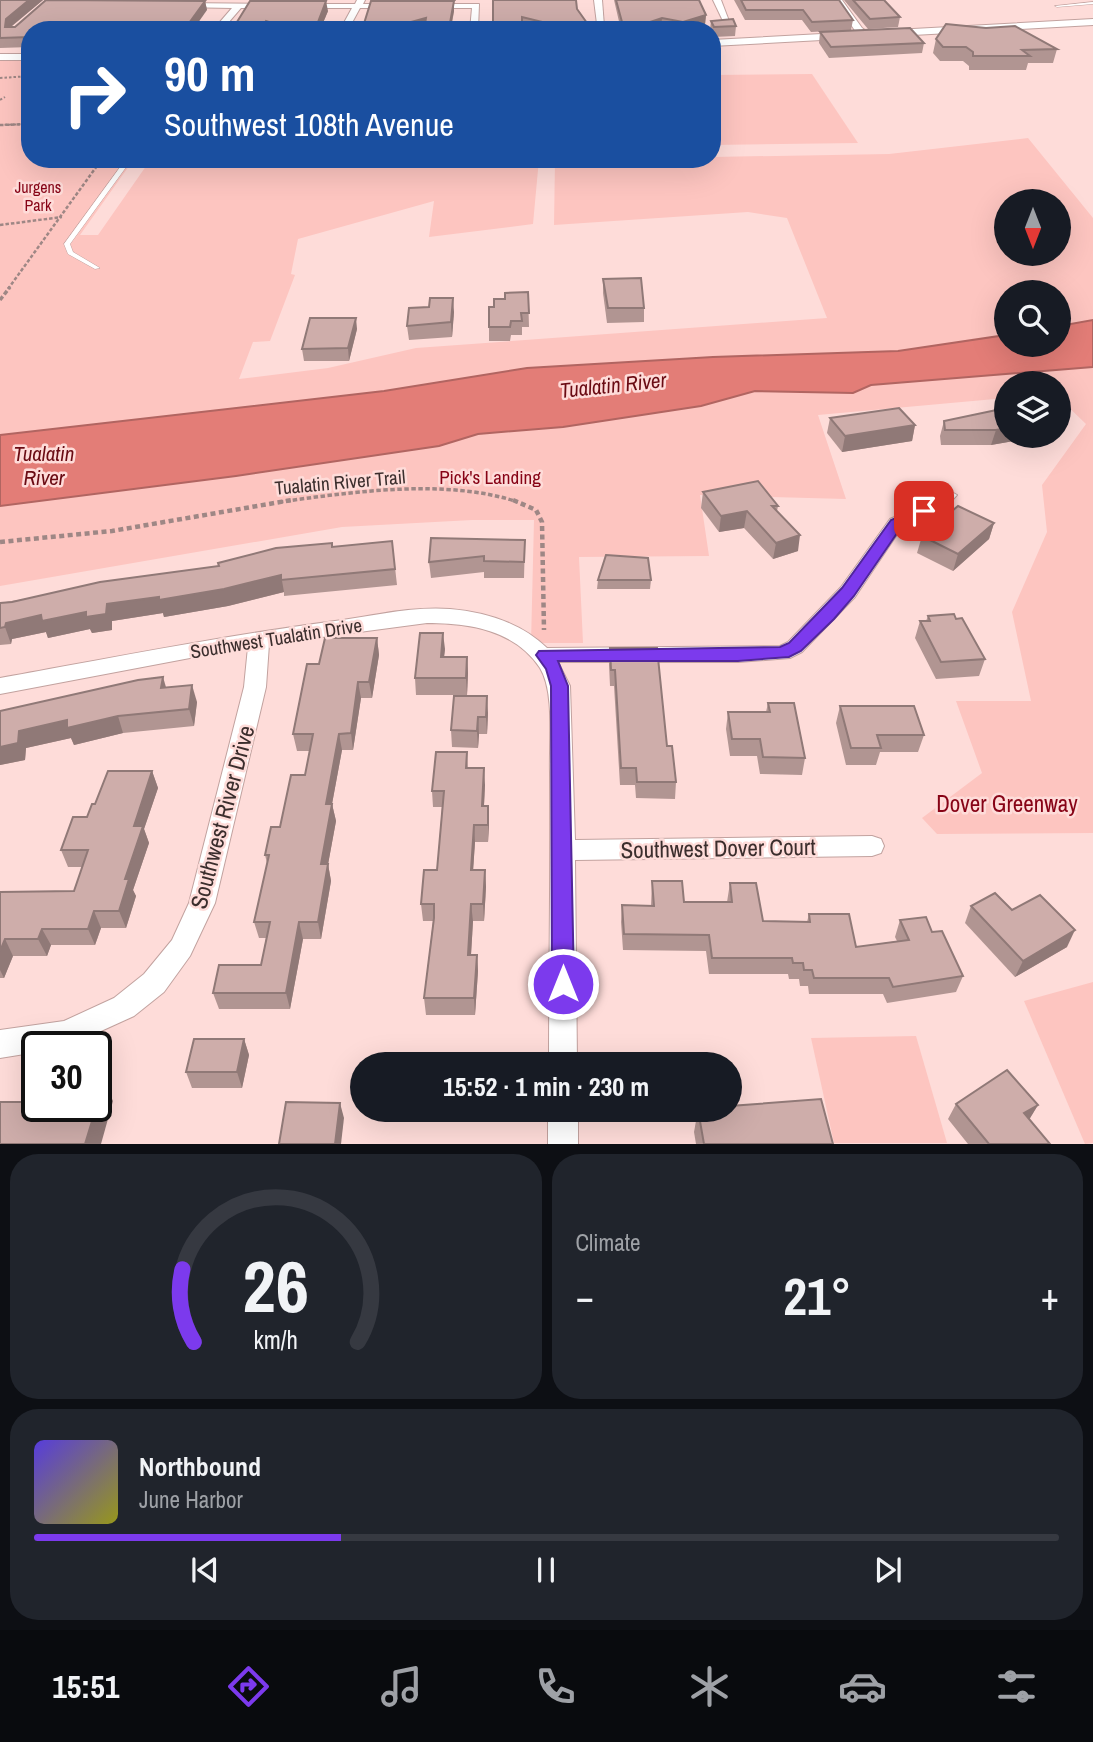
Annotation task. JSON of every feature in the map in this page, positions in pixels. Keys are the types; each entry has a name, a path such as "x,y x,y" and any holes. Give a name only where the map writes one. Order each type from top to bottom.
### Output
{"street":[{"path":"176,0 174,3 178,5 281,6"},
{"path":"598,0 601,21"},
{"path":"717,0 726,19"},
{"path":"838,0 859,30 865,34"},
{"path":"349,21 358,3"},
{"path":"293,6 358,3 409,6"},
{"path":"225,21 238,6"},
{"path":"423,6 476,6 475,21"},
{"path":"721,42 1093,22"},
{"path":"0,57 21,57"},
{"path":"545,655 783,653 795,647 848,592 896,523 938,505 948,495"},
{"name":"Southwest Tualatin Drive","path":"0,686 259,638 446,615 485,620 519,637 545,655"},
{"name":"Southwest River Drive","path":"0,1044 66,1034 124,1007 154,983 181,948 202,903 255,687 259,638"},
{"path":"545,655 554,668 559,686 563,850 563,1052"},
{"name":"Southwest Dover Court","path":"563,850 872,846"},
{"path":"563,1122 563,1143"}],"lane":[{"path":"1057,6 1093,3"},
{"path":"97,268 70,253 67,244 122,168"}],"path":[{"path":"0,78 21,77"},
{"path":"0,100 5,97"},
{"path":"0,125 21,124"},
{"path":"0,300 63,217 75,194 95,168"},
{"path":"0,225 63,217"},
{"name":"Tualatin River Trail","path":"0,542 72,537 289,500 404,489 502,497 536,510 542,523 545,655"}],"green space":[{"name":"Jurgens Park","path":"0,60 21,60 21,168 128,168 80,235 98,235 145,168 538,168 533,224 429,237 434,201 298,239 291,274 295,275 270,341 253,342 239,379 328,368 416,348 827,318 787,218 748,212 554,225 555,168 721,168 721,157 889,154 1028,138 1069,189 994,189 994,266 1071,266 1071,191 1093,218 1093,320 1071,324 1071,280 994,280 994,337 898,351 713,357 527,368 384,391 0,435"},
{"path":"812,74 858,143 721,145 721,75"},
{"name":"Dover Greenway","path":"1093,367 1093,833 937,834 922,818 982,773 956,701 1031,701 1012,612 1047,532 1042,485 1086,424 1071,410 1071,371 1044,371"},
{"name":"Pick's Landing","path":"994,375 994,399 818,415 846,499 700,495 709,556 579,557 583,643 531,643 534,520 472,520 342,527 0,586 0,506 236,476 439,446 478,434 563,427 701,406 755,391 853,393 871,385"},
{"path":"1093,982 1093,1143 1085,1144 1024,1001"},
{"path":"916,1036 947,1143 834,1143 811,1038"}],"water":[{"name":"Tualatin River","path":"1093,320 1093,367 994,371 994,375 871,385 853,393 755,391 701,406 563,427 478,434 439,446 236,476 0,506 0,435 384,391 527,368 713,357 898,351 994,337 994,357 1071,357 1071,324"}],"building":[{"path":"0,0 29,0 6,19 5,27 15,27 21,22 21,37 0,38"},
{"path":"46,0 205,1 191,21 22,21"},
{"path":"493,0 576,0 577,9 586,21 538,21 522,17 522,21 493,21"},
{"path":"616,0 699,0 706,15 686,21 662,18 653,21 622,21"},
{"path":"741,0 839,0 853,20 812,22 803,10 746,10"},
{"path":"853,0 884,0 900,17 870,19"},
{"path":"250,1 326,1 318,21 238,21"},
{"path":"371,1 454,1 450,21 426,21 426,18 415,21 365,21"},
{"path":"733,19 736,26 721,27 721,21 711,21"},
{"path":"946,24 986,28 1015,26 1057,49 1022,50 1030,56 973,56 973,52 966,47 943,47 936,39"},
{"path":"910,28 924,43 831,47 820,32"},
{"path":"641,278 644,308 608,308 603,279"},
{"path":"528,292 529,313 521,313 522,321 511,321 510,327 489,327 489,307 494,307 494,299 505,299 505,293"},
{"path":"430,298 453,298 451,322 407,326 409,308 429,307"},
{"path":"310,318 356,318 348,348 302,349"},
{"path":"899,408 915,425 845,436 830,418"},
{"path":"994,411 994,430 945,430 944,421"},
{"path":"758,481 778,506 772,506 800,535 776,543 747,511 721,516 703,492"},
{"path":"958,506 994,523 958,554 922,536"},
{"path":"431,538 525,540 524,562 484,561 484,556 429,562"},
{"path":"392,541 395,569 281,580 281,575 224,589 159,600 159,597 107,604 106,614 86,617 86,612 42,621 41,615 6,623 5,627 0,628 0,603 100,582 219,566 218,563 276,548 332,543 332,547"},
{"path":"606,555 648,558 651,580 598,580"},
{"path":"954,614 956,619 962,618 985,659 941,662 920,621 930,621 928,616"},
{"path":"420,633 443,633 441,657 467,657 466,678 415,678"},
{"path":"325,638 377,638 369,682 358,682 351,733 339,734 326,804 332,804 321,864 328,864 318,922 299,922 286,993 213,993 219,965 261,965 270,922 254,922 269,855 265,855 271,827 280,827 291,775 305,775 313,734 293,734 307,664 319,664"},
{"path":"610,648 657,648 667,746 672,746 676,782 637,782 636,768 621,768 615,670 611,670"},
{"path":"163,677 161,688 192,685 189,709 118,716 67,728 67,720 19,731 18,743 0,747 0,711 138,680"},
{"path":"454,696 487,696 486,717 478,717 477,731 451,730"},
{"path":"768,703 794,703 805,758 763,757 760,739 732,739 728,712 770,712"},
{"path":"840,706 914,706 924,735 877,735 881,748 851,748"},
{"path":"436,752 467,752 466,768 484,768 482,806 488,806 488,825 474,825 471,870 485,870 483,904 471,904 468,955 477,955 474,998 424,998 434,904 421,904 424,870 437,870 444,791 432,791"},
{"path":"108,771 152,771 134,826 143,826 125,879 129,879 119,911 94,911 88,929 42,929 38,939 5,939 0,951 0,892 74,891 88,850 61,850 73,817 87,817"},
{"path":"652,881 682,881 684,902 732,902 730,883 756,883 763,921 810,922 809,914 849,914 856,947 909,940 900,920 926,917 932,932 942,931 963,976 893,987 889,978 814,978 812,970 804,970 803,963 793,963 792,958 712,958 709,935 624,934 622,905 654,906"},
{"path":"995,893 1012,910 1040,895 1075,930 1023,961 971,906"},
{"path":"194,1039 244,1039 237,1072 186,1072"},
{"path":"1007,1070 1038,1105 1024,1113 1050,1144 989,1144 956,1104"},
{"path":"821,1099 833,1144 704,1144 700,1122 742,1122 742,1105"},
{"path":"0,1102 21,1102 21,1122 92,1122 85,1144 0,1144"},
{"path":"286,1102 340,1103 335,1144 279,1144"}],"route":[{"path":"563,984 559,686 554,668 545,655 783,653 795,647 848,592 896,523 924,511"}]}
